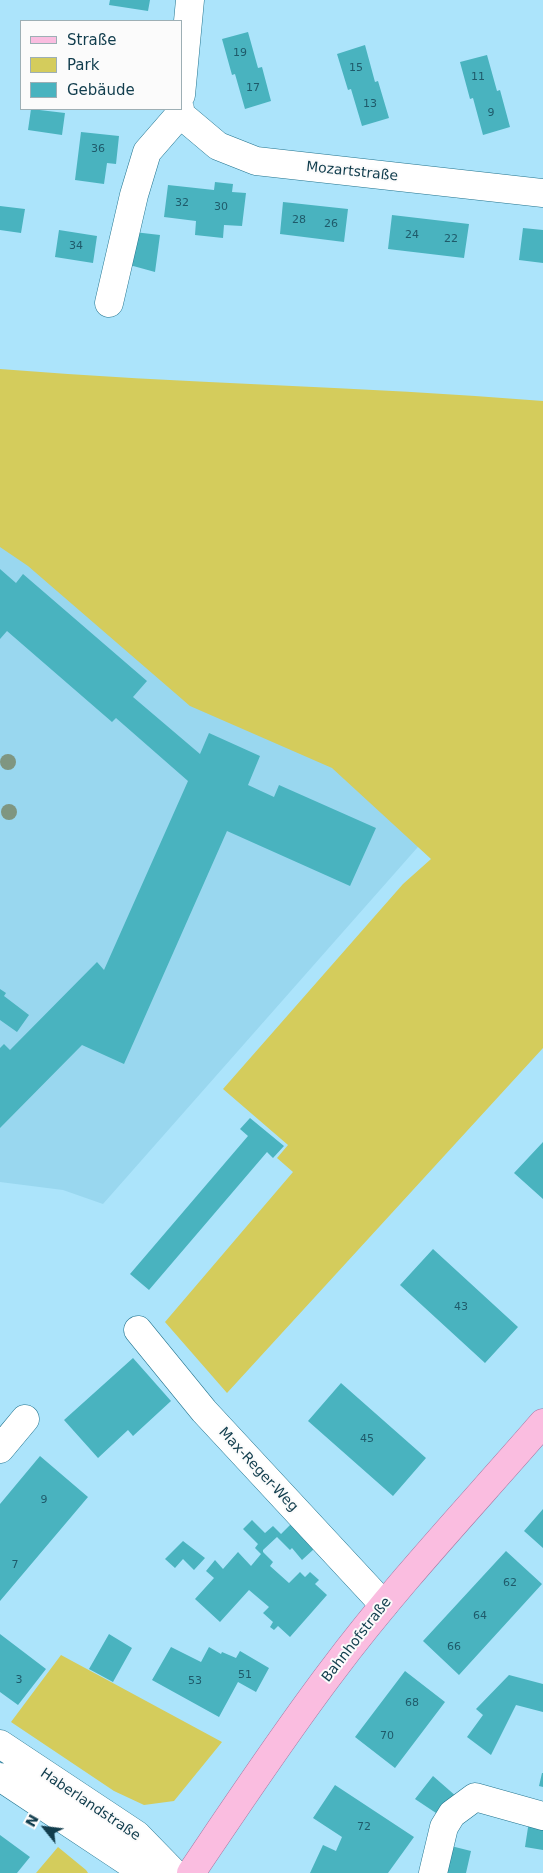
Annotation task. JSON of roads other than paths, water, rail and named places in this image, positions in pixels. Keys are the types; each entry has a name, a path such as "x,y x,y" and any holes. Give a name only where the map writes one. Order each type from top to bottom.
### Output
{"main road":[{"name":"Bahnhofstraße","path":"191,1873 257,1775 326,1679 384,1605 543,1423"}],"street":[{"path":"182,94 190,0"},
{"name":"Mozartstraße","path":"182,107 218,146 256,161 543,193"},
{"path":"109,303 134,195 147,152 178,110"},
{"name":"Max-Reger-Weg","path":"138,1330 204,1411 384,1605"},
{"path":"0,1449 25,1419"},
{"name":"Haberlandstraße","path":"0,1744 137,1835 174,1873"},
{"name":"Haberlandstraße","path":"0,1777 128,1862 158,1873"},
{"path":"433,1873 444,1827 452,1814 475,1797 543,1816"}]}
